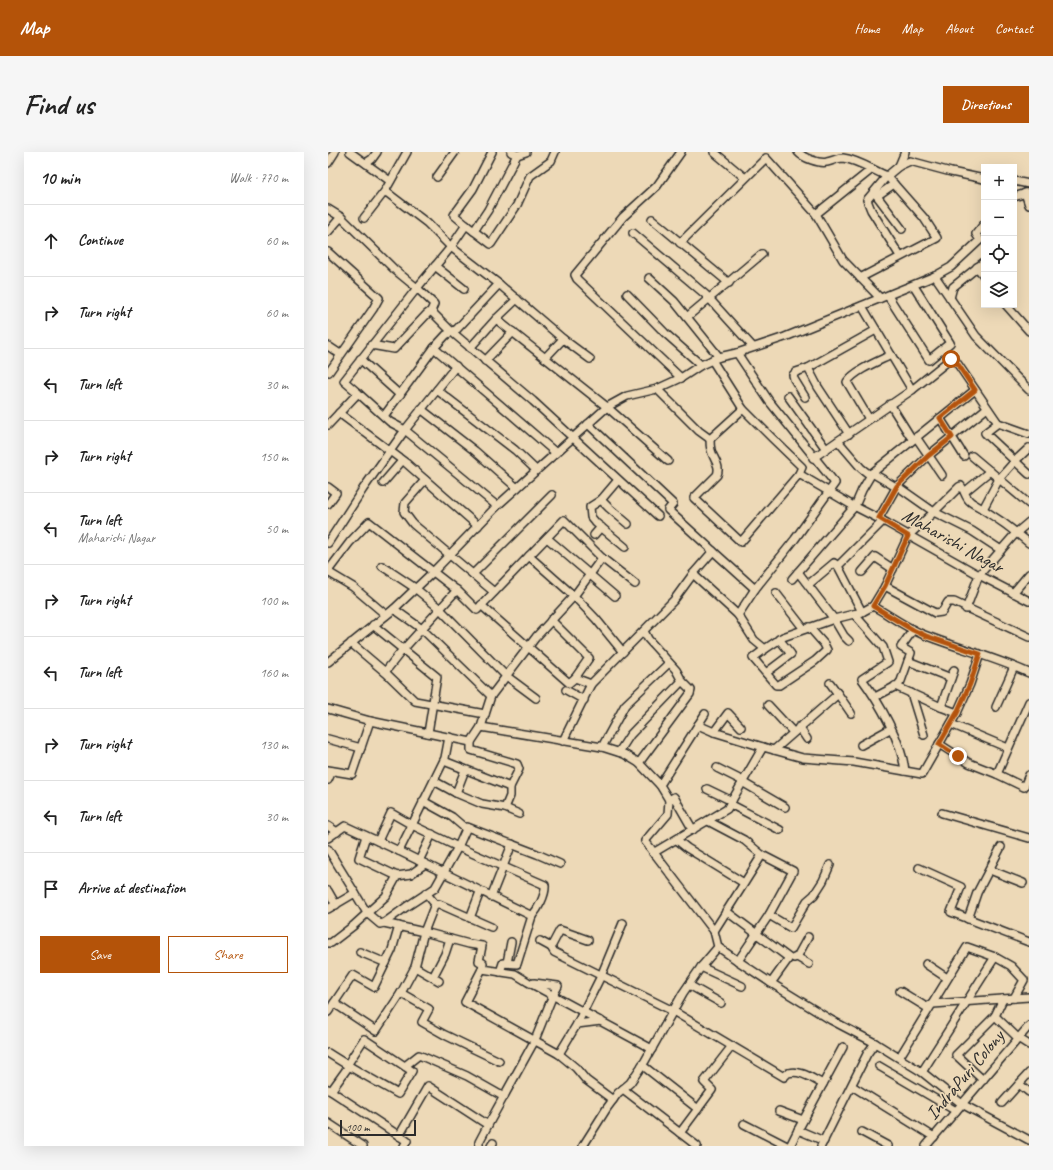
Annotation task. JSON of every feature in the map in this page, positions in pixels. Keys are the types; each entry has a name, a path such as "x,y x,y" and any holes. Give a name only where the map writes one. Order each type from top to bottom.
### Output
{"street":[{"path":"328,163 335,152"},
{"path":"350,152 390,181"},
{"path":"366,163 372,159 376,152"},
{"path":"364,218 385,191 407,152"},
{"path":"437,177 455,152"},
{"path":"492,152 473,189 454,215 491,244 517,206 530,176 551,161 555,152"},
{"path":"474,231 488,210 514,154 526,152"},
{"path":"681,152 657,186 623,217 575,275 577,279 681,378"},
{"path":"714,152 745,178"},
{"path":"798,152 810,159 826,163 841,158 859,163 887,176 924,218 937,238 860,278"},
{"path":"898,166 905,152"},
{"path":"680,244 766,158 816,214 843,260 880,298"},
{"path":"900,256 866,200 887,176 898,166 910,161 981,178"},
{"path":"816,214 872,169"},
{"path":"1017,182 1029,184"},
{"path":"894,184 877,196 902,229"},
{"path":"385,191 426,223 451,247 517,299 563,339 590,359"},
{"path":"1017,196 1027,193 1029,205"},
{"path":"328,209 341,217 395,270 434,304 431,312 427,314 394,349 371,346"},
{"path":"328,232 341,217"},
{"path":"652,220 729,283"},
{"path":"466,225 451,247 360,359 344,381 390,422 405,430 497,506"},
{"path":"328,662 394,609 433,572 497,506 607,407 627,396 657,389 681,378 700,365 719,357 737,353 753,346 785,337 936,276 952,267 980,240 976,234 981,228"},
{"path":"633,233 710,300 753,346"},
{"path":"328,252 379,298 374,309 340,354 329,372"},
{"path":"687,317 710,300 762,254"},
{"path":"950,298 953,287 981,264"},
{"path":"435,266 464,289"},
{"path":"977,267 981,272"},
{"path":"936,276 976,336 1029,390"},
{"path":"648,278 674,301 719,357"},
{"path":"384,416 434,348 446,335 457,329 498,284"},
{"path":"888,296 929,360 950,344 914,286"},
{"path":"627,294 665,334 700,365"},
{"path":"470,348 496,319 517,299"},
{"path":"862,306 912,390"},
{"path":"1009,308 1029,331"},
{"path":"431,312 470,348 533,401 658,516"},
{"path":"496,319 607,407 668,461"},
{"path":"805,397 794,379 793,375 796,372 808,368 876,330"},
{"path":"485,361 513,332"},
{"path":"545,358 563,339"},
{"path":"328,346 340,354"},
{"path":"434,348 556,453"},
{"path":"737,353 769,401 835,483 795,539 755,589 738,615"},
{"path":"869,419 848,382 850,378 861,371 891,355"},
{"path":"814,458 912,390 953,357 998,423 1029,434"},
{"path":"360,359 400,395"},
{"path":"657,389 699,431 710,439 711,451 718,465 719,471 717,475 694,498 741,542 799,474 802,467 743,409 712,360"},
{"path":"328,542 363,488 405,430 456,366"},
{"path":"808,368 818,387 849,434"},
{"path":"437,390 514,450 536,470"},
{"path":"792,579 854,506 871,474 913,436 940,418 975,390"},
{"path":"328,425 358,393"},
{"path":"788,396 826,449"},
{"path":"890,404 942,475"},
{"path":"838,566 881,520 897,486 928,456 987,408"},
{"path":"710,439 743,409"},
{"path":"421,410 475,451 517,488"},
{"path":"339,413 390,451 478,526"},
{"path":"940,418 952,437 968,456 990,471 1029,504"},
{"path":"998,423 985,433 1029,474"},
{"path":"588,424 673,504 668,510 755,589"},
{"path":"838,441 861,468 897,486 934,512 972,531 1001,550"},
{"path":"983,509 999,479 1029,448"},
{"path":"383,484 402,461"},
{"path":"967,490 990,471"},
{"name":"Maharishi Nagar","path":"799,474 908,536 1029,601"},
{"path":"425,480 405,503 404,512 413,524 494,592"},
{"path":"618,480 601,500 590,508 591,517 625,547"},
{"path":"776,593 806,628 824,644 827,650 815,661 779,685 776,685 753,658 779,639 806,628 862,612 873,606 885,586 908,536 959,487 961,486 970,502 983,509 1029,543"},
{"path":"328,487 336,493 328,504"},
{"path":"473,574 552,495"},
{"path":"601,500 628,524"},
{"path":"386,615 358,591 328,572 350,542 369,522 457,590 477,610 564,520 602,558 635,584"},
{"path":"966,609 979,575 1016,533 1029,522"},
{"path":"594,535 601,527"},
{"path":"547,538 615,596"},
{"path":"563,741 591,684 674,600 693,574 713,551"},
{"path":"529,556 574,596 596,619 622,652"},
{"path":"862,572 875,557 893,569"},
{"path":"505,808 510,796 510,787 519,769 518,764 471,750 471,742 481,727 491,696 505,675 528,646 574,596 602,558"},
{"path":"809,584 834,563 838,566 862,612"},
{"path":"382,566 415,588 440,609 505,675 536,698"},
{"path":"798,572 809,584 810,589 834,619 844,636 849,641"},
{"path":"693,574 738,615 754,640 765,649"},
{"path":"1012,593 1029,574"},
{"path":"885,586 935,613 942,612 948,602 958,603 966,609 1029,637"},
{"path":"385,672 457,590"},
{"path":"481,605 570,683 589,658 551,620"},
{"path":"873,606 926,636 980,654 1029,673"},
{"path":"394,609 422,629 491,696"},
{"path":"854,614 883,647 888,662 862,679 875,697 890,729 899,750 905,771"},
{"path":"373,625 437,677 428,733"},
{"path":"875,697 901,681 912,653 901,647 913,630"},
{"path":"640,763 690,694 691,690 682,681 676,670 648,638 644,631"},
{"path":"766,673 791,654 779,639"},
{"path":"351,643 385,672 415,701 433,703 485,714"},
{"path":"698,725 714,732 803,758 854,762 922,774 957,713 970,684 980,654"},
{"path":"908,661 951,678"},
{"path":"602,747 624,705 669,663"},
{"path":"996,707 1014,667"},
{"path":"940,707 954,670"},
{"path":"575,678 591,684"},
{"path":"619,752 630,735 682,681"},
{"path":"830,683 851,713"},
{"path":"895,686 940,707 957,713"},
{"path":"566,690 584,700"},
{"path":"911,693 924,736"},
{"path":"774,750 838,694"},
{"path":"997,774 1029,702"},
{"path":"768,705 807,739"},
{"path":"328,709 370,721 471,742"},
{"path":"714,732 728,713 741,727"},
{"path":"660,785 705,714"},
{"path":"328,780 330,770 352,774 370,721"},
{"path":"951,724 1008,748"},
{"path":"481,727 602,747 619,752 640,763 660,785 669,800 668,814 645,841 714,931 718,947 771,983 831,1020 875,1043 922,1072 962,1104 1029,1140"},
{"path":"861,745 890,729"},
{"path":"399,851 444,761 449,737"},
{"path":"328,738 361,748"},
{"path":"939,744 969,763 1024,787 1029,775"},
{"path":"653,853 727,809 763,747"},
{"path":"444,761 510,787"},
{"path":"717,768 785,807"},
{"path":"456,793 465,770"},
{"path":"434,781 456,793 482,804 505,808 519,814"},
{"path":"707,788 780,830"},
{"path":"669,800 674,797 693,830"},
{"path":"423,801 452,818 466,829 467,827 560,864"},
{"path":"378,841 391,813 458,847 545,886 546,890 536,912 532,916 517,964 503,963 500,972"},
{"path":"942,813 1029,838"},
{"path":"708,821 744,840 762,856 793,870 769,915 738,961"},
{"path":"328,826 337,832"},
{"path":"328,838 345,826 532,916"},
{"path":"384,923 435,888 444,874 466,829"},
{"path":"366,836 359,858 397,876 411,874 422,863 432,834"},
{"path":"677,840 744,883"},
{"path":"491,897 512,844"},
{"path":"968,919 977,893 1001,847"},
{"path":"328,849 367,913 380,924 384,923 399,926 482,946 479,961 483,963 482,970 465,1002 559,1054 576,1068 586,1080 613,1100"},
{"path":"714,931 762,856"},
{"path":"769,915 791,928 807,900 814,895 823,881 830,866"},
{"path":"918,868 961,888 951,912 1029,942"},
{"path":"990,870 1023,883"},
{"path":"328,942 331,943 337,939 386,896 397,876"},
{"path":"328,891 336,905"},
{"path":"470,918 480,892"},
{"path":"328,909 355,893"},
{"path":"426,893 435,904 439,904 491,927"},
{"path":"334,1003 376,1031 401,993 415,967 424,932 435,904"},
{"path":"726,911 756,934 793,958 809,964"},
{"path":"559,1054 577,1024 582,1011 601,976 623,923"},
{"path":"328,1012 352,975 374,987 392,950 399,926"},
{"path":"551,947 560,930 588,940"},
{"path":"771,983 793,958 808,937"},
{"path":"415,967 436,979 450,939"},
{"path":"540,941 551,947 554,952 673,1011 784,1077 788,1073 802,1073 823,1084"},
{"path":"507,963 512,942"},
{"path":"583,1146 607,1108 630,1083 689,985 718,947"},
{"path":"899,1058 967,948 995,957 1011,966 1024,980 1014,998"},
{"path":"360,952 386,964"},
{"path":"922,1072 995,957"},
{"path":"926,964 948,978"},
{"path":"702,967 742,986"},
{"path":"482,970 515,974 652,1048"},
{"path":"479,1146 479,1142 535,1040 558,986 528,982"},
{"path":"689,985 721,1003"},
{"path":"900,991 926,1007 932,1004 1029,997"},
{"path":"401,993 429,1008 422,1022 445,1035 499,1061"},
{"path":"983,1080 956,1054 995,1016 1003,999"},
{"path":"995,1016 1018,1038 1029,1045"},
{"path":"577,1024 601,1021"},
{"name":"IndraPuri Colony","path":"926,1146 1029,1026"},
{"path":"328,1053 348,1066 398,1094 412,1071 364,1038 348,1066 329,1090 407,1141 404,1146"},
{"path":"798,1130 822,1143 867,1054 875,1043"},
{"path":"680,1133 712,1090 704,1082 732,1046"},
{"path":"744,1124 788,1146 804,1120 843,1047"},
{"path":"405,1066 419,1055 467,1076 504,1096"},
{"path":"642,1065 698,1109"},
{"path":"879,1066 956,1112"},
{"path":"1002,1103 1029,1073"},
{"path":"1019,1084 1029,1092"},
{"path":"399,1136 428,1086 488,1125"},
{"path":"852,1086 934,1137"},
{"path":"623,1089 697,1146"},
{"path":"779,1111 804,1120"},
{"path":"328,1123 363,1146"},
{"path":"862,1132 888,1146"}],"route":[{"path":"951,359 953,357 975,390 940,418 952,437 928,456 897,486 879,518 908,536 885,586 873,606 926,636 980,654 970,684 957,713 939,744 958,756"}]}
